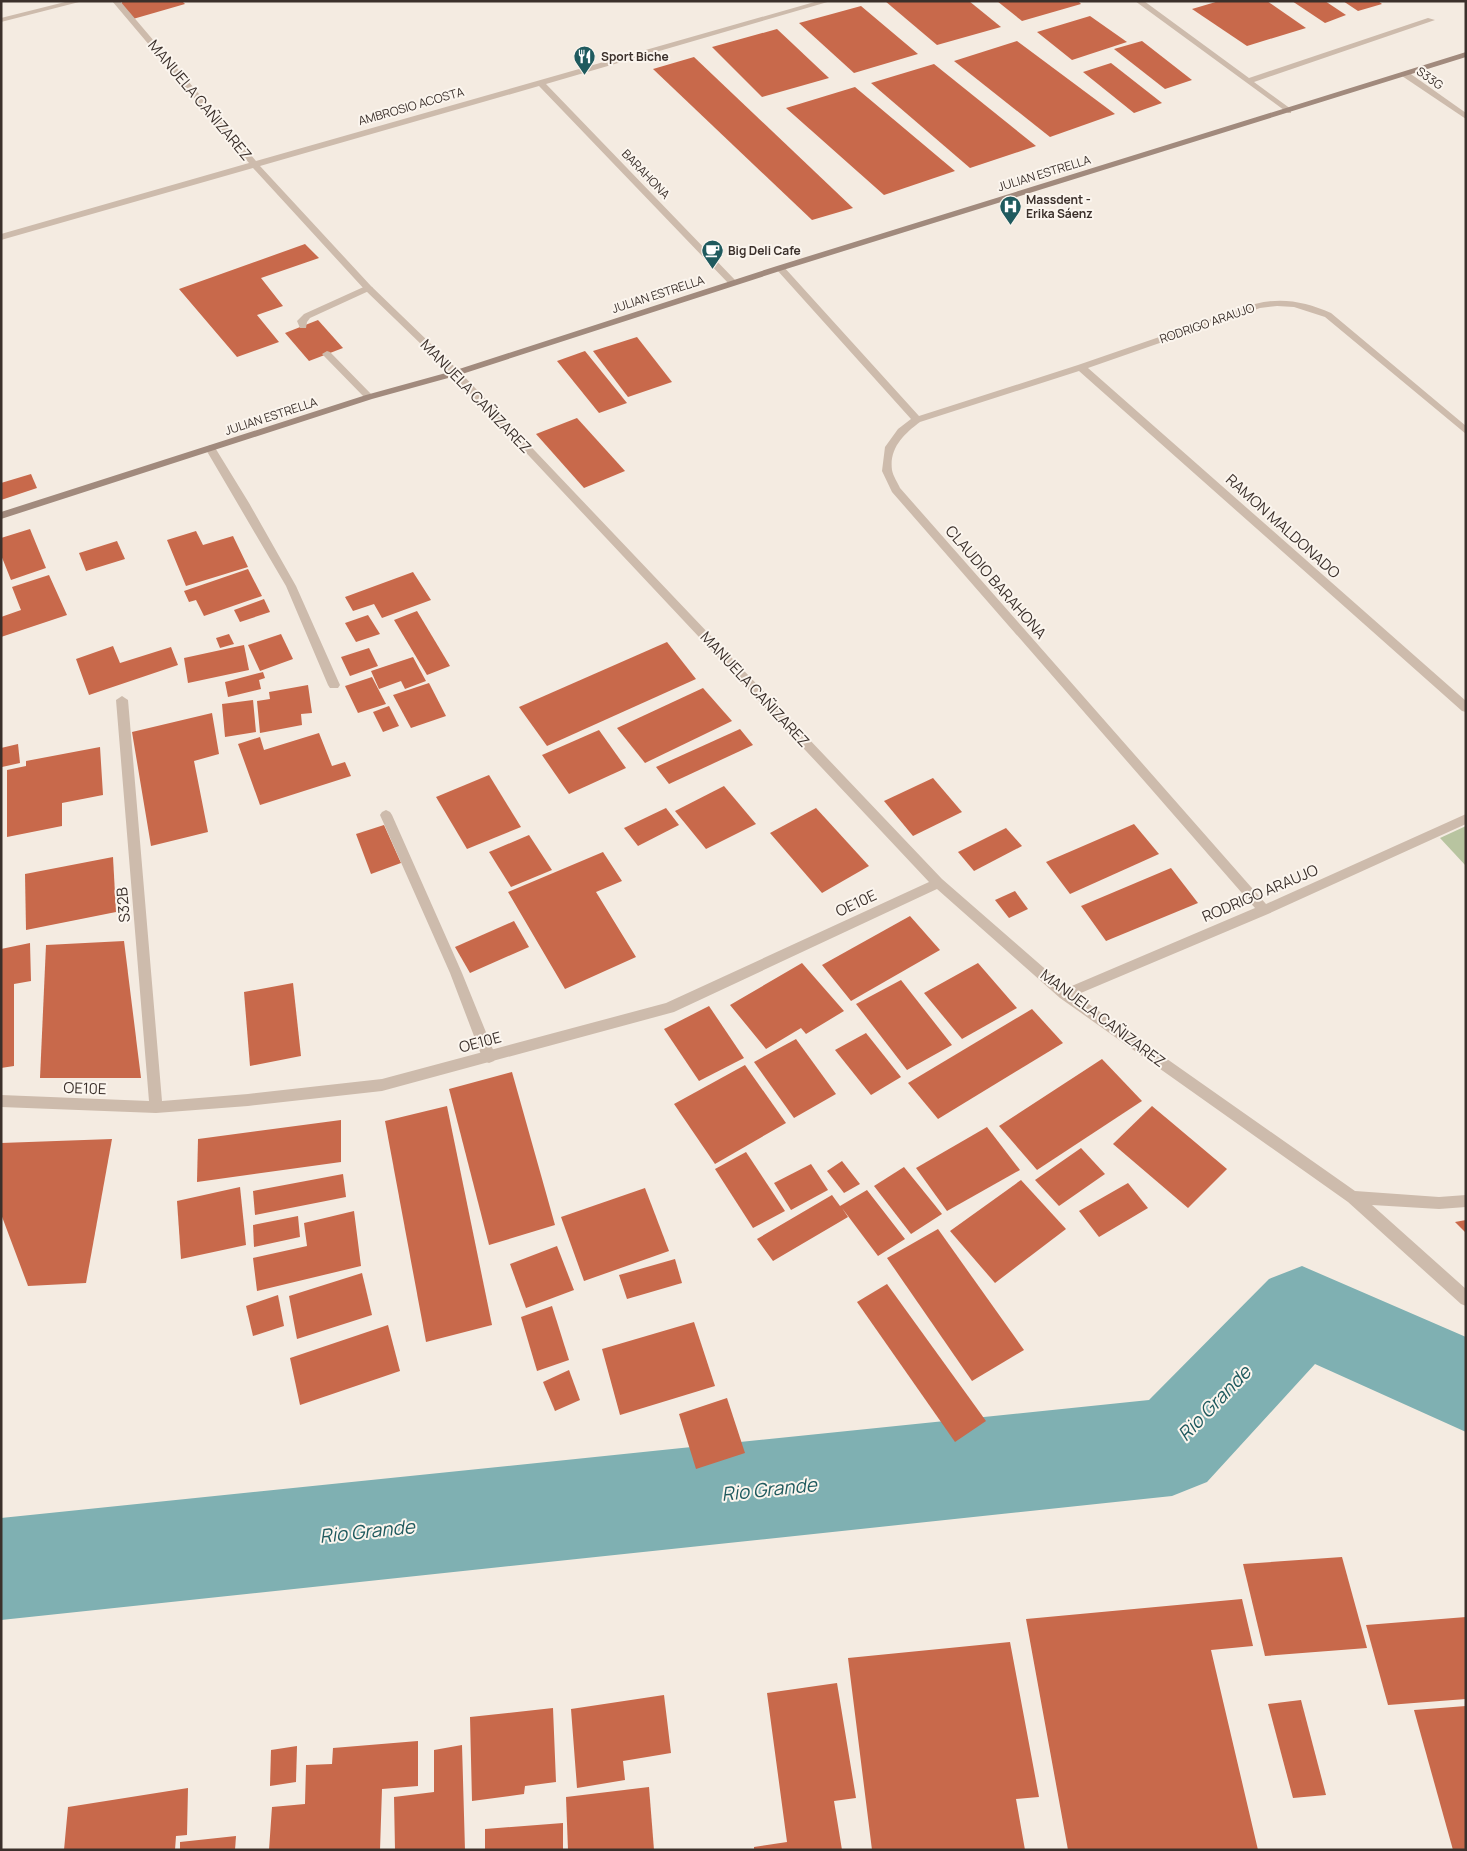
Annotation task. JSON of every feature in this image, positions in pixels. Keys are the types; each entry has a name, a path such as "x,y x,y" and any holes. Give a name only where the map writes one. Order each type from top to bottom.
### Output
{"street":[{"path":"1,20 79,1"},
{"name":"MANUELA CAÑIZAREZ","path":"116,1 254,164 368,288 456,373 938,883 1065,994 1353,1196 1464,1297"},
{"path":"786,1 796,10"},
{"name":"AMBROSIO ACOSTA","path":"1,237 827,1"},
{"path":"1139,1 1288,111"},
{"path":"1248,81 1430,20"},
{"name":"JULIAN ESTRELLA","path":"1,516 369,397 456,373 780,268 1466,54"},
{"name":"S33G","path":"1406,74 1466,117"},
{"name":"BARAHONA","path":"540,82 733,283"},
{"path":"780,268 917,420"},
{"path":"303,326 302,321 307,316 368,288"},
{"name":"RODRIGO ARAUJO","path":"917,420 1081,367 1258,306 1279,302 1301,304 1328,316 1466,431"},
{"path":"327,354 369,397"},
{"name":"RAMON MALDONADO","path":"1081,367 1466,708"},
{"name":"CLAUDIO BARAHONA","path":"917,420 901,431 890,447 887,471 896,490 1264,910"},
{"path":"210,448 291,586 334,685"},
{"name":"S32B","path":"122,700 156,1107"},
{"path":"386,815 456,973 489,1057"},
{"name":"RODRIGO ARAUJO","path":"1065,994 1264,910 1466,819"},
{"name":"OE10E","path":"1,1101 156,1107 248,1100 382,1085 669,1008 938,883"},
{"path":"1353,1196 1439,1203 1466,1201"}],"green space":[{"path":"1466,826 1466,866 1440,838"}],"building":[{"path":"123,1 182,1 185,4 133,19 121,4"},
{"path":"885,1 969,1 1001,27 937,45"},
{"path":"997,1 1078,1 1081,4 1022,21"},
{"path":"1219,1 1267,1 1306,28 1247,46 1192,9"},
{"path":"1292,1 1325,1 1346,15 1325,23"},
{"path":"1343,1 1378,1 1382,4 1358,11"},
{"path":"861,6 918,54 854,73 799,23"},
{"path":"1090,16 1127,42 1072,60 1037,32"},
{"path":"777,29 829,78 762,97 712,47"},
{"path":"1017,41 1115,114 1050,137 954,61"},
{"path":"1142,41 1192,80 1165,89 1114,49"},
{"path":"694,57 853,208 812,220 653,69"},
{"path":"1111,63 1162,103 1134,113 1083,72"},
{"path":"934,64 1036,146 970,168 871,83"},
{"path":"855,87 955,171 884,195 786,108"},
{"path":"305,244 319,258 261,278 283,306 257,315 279,342 237,357 179,289"},
{"path":"318,320 343,348 309,361 285,333"},
{"path":"637,337 672,382 628,397 593,351"},
{"path":"585,351 627,403 599,413 557,361"},
{"path":"577,418 625,471 584,488 536,434"},
{"path":"31,474 37,488 1,500 1,483"},
{"path":"30,529 46,568 11,580 1,555 1,538"},
{"path":"196,531 203,545 233,536 248,567 186,586 167,540"},
{"path":"117,541 125,559 86,571 79,553"},
{"path":"248,569 262,596 204,616 196,600 189,602 184,591"},
{"path":"413,572 431,600 382,618 374,604 353,611 345,597"},
{"path":"49,575 67,615 1,637 1,617 21,610 12,587"},
{"path":"264,599 270,612 240,622 234,610"},
{"path":"417,611 450,666 427,675 394,620"},
{"path":"368,615 380,634 356,642 345,623"},
{"path":"229,634 234,644 220,648 216,638"},
{"path":"281,634 293,659 260,671 248,645"},
{"path":"667,642 696,679 547,746 519,707"},
{"path":"244,645 249,670 188,683 184,658"},
{"path":"113,646 120,663 171,647 178,665 89,695 76,659"},
{"path":"369,648 378,666 350,676 341,657"},
{"path":"413,657 426,681 405,689 401,681 379,689 371,671"},
{"path":"263,672 265,678 259,680 261,689 228,697 225,682"},
{"path":"372,677 386,704 358,713 345,686"},
{"path":"429,683 446,716 411,728 393,695"},
{"path":"308,685 312,713 301,714 302,725 260,733 257,701 270,699 269,692"},
{"path":"703,688 732,721 645,763 617,728"},
{"path":"253,700 256,732 225,737 222,704"},
{"path":"389,706 399,726 383,732 373,712"},
{"path":"212,713 219,754 194,761 208,832 151,846 132,732"},
{"path":"740,729 753,745 669,784 656,767"},
{"path":"599,730 626,768 569,794 542,755"},
{"path":"319,733 332,766 345,762 351,776 260,805 238,744 260,737 264,750"},
{"path":"18,744 20,763 2,767 1,748"},
{"path":"100,747 103,795 62,803 62,826 7,837 7,770 26,766 26,761"},
{"path":"489,775 521,827 467,849 436,797"},
{"path":"933,778 962,812 913,836 884,801"},
{"path":"724,786 756,824 706,849 675,811"},
{"path":"666,808 679,825 638,846 624,828"},
{"path":"816,808 869,866 822,893 770,833"},
{"path":"1134,824 1159,854 1070,894 1046,862"},
{"path":"384,825 401,863 371,874 356,834"},
{"path":"1006,828 1022,846 974,871 958,852"},
{"path":"529,835 552,870 511,887 489,852"},
{"path":"603,852 622,881 596,892 636,957 565,989 508,892"},
{"path":"113,857 116,912 26,930 25,874"},
{"path":"1171,868 1198,903 1106,941 1081,906"},
{"path":"1015,891 1028,909 1009,918 995,900"},
{"path":"910,916 940,950 851,1001 822,965"},
{"path":"514,921 529,947 470,973 455,947"},
{"path":"124,941 141,1078 40,1078 46,945"},
{"path":"30,943 31,981 14,984 14,1066 1,1068 1,949"},
{"path":"802,963 844,1011 806,1034 801,1028 766,1049 730,1005"},
{"path":"978,963 1017,1008 962,1039 924,993"},
{"path":"901,980 952,1045 907,1070 856,1004"},
{"path":"293,983 301,1056 250,1066 244,992"},
{"path":"709,1006 744,1058 699,1081 664,1029"},
{"path":"1032,1009 1063,1043 938,1119 908,1083"},
{"path":"866,1033 901,1077 871,1095 835,1050"},
{"path":"796,1039 836,1094 794,1118 754,1062"},
{"path":"1102,1059 1142,1101 1037,1170 999,1126"},
{"path":"745,1065 786,1123 715,1164 674,1104"},
{"path":"512,1072 555,1225 489,1245 449,1089"},
{"path":"447,1106 492,1325 426,1342 385,1121"},
{"path":"1152,1106 1227,1169 1188,1208 1113,1144"},
{"path":"341,1120 341,1162 197,1182 198,1139"},
{"path":"987,1127 1020,1170 947,1211 916,1168"},
{"path":"112,1139 86,1283 28,1286 1,1214 1,1143"},
{"path":"1081,1148 1105,1174 1059,1206 1035,1180"},
{"path":"746,1152 785,1211 753,1228 715,1169"},
{"path":"842,1161 860,1184 844,1193 827,1171"},
{"path":"811,1164 828,1190 791,1210 774,1183"},
{"path":"904,1167 942,1214 911,1234 874,1186"},
{"path":"343,1174 346,1197 255,1215 253,1191"},
{"path":"1021,1180 1066,1229 995,1283 950,1231"},
{"path":"1128,1183 1148,1208 1099,1237 1079,1211"},
{"path":"240,1187 246,1245 181,1259 177,1201"},
{"path":"645,1188 669,1251 584,1281 561,1217"},
{"path":"867,1190 905,1239 878,1256 842,1208 848,1217 773,1261 757,1239 832,1195 840,1206"},
{"path":"354,1211 361,1266 257,1291 253,1258 307,1246 304,1223"},
{"path":"298,1216 300,1237 254,1247 253,1225"},
{"path":"1466,1220 1466,1233 1455,1222"},
{"path":"938,1229 1024,1350 972,1381 887,1258"},
{"path":"557,1246 574,1290 526,1308 510,1264"},
{"path":"675,1259 682,1283 627,1299 619,1275"},
{"path":"362,1273 372,1315 297,1339 289,1296"},
{"path":"887,1284 986,1421 955,1442 857,1302"},
{"path":"278,1295 284,1326 253,1336 246,1306"},
{"path":"552,1306 569,1360 537,1371 521,1317"},
{"path":"694,1322 715,1386 620,1415 602,1349"},
{"path":"388,1325 400,1371 300,1405 290,1358"},
{"path":"569,1370 580,1400 555,1411 543,1382"},
{"path":"727,1398 745,1453 696,1469 679,1414"},
{"path":"1342,1557 1367,1648 1265,1656 1243,1564"},
{"path":"1242,1599 1253,1646 1211,1650 1258,1850 1068,1850 1026,1619"},
{"path":"1466,1617 1466,1699 1388,1705 1366,1625"},
{"path":"1010,1642 1039,1797 1016,1799 1025,1850 872,1850 848,1658"},
{"path":"837,1683 856,1798 834,1801 842,1850 754,1850 754,1847 787,1842 767,1693"},
{"path":"664,1695 671,1753 623,1761 625,1780 577,1788 571,1709"},
{"path":"1301,1700 1326,1795 1293,1798 1268,1704"},
{"path":"1466,1706 1466,1850 1453,1850 1414,1710"},
{"path":"553,1708 556,1782 525,1786 524,1794 472,1801 470,1717"},
{"path":"418,1741 418,1786 382,1789 380,1850 269,1850 272,1807 305,1804 306,1765 332,1764 333,1748"},
{"path":"462,1745 465,1850 395,1850 394,1797 434,1792 434,1750"},
{"path":"297,1746 296,1782 270,1786 271,1750"},
{"path":"649,1787 654,1850 568,1850 566,1797"},
{"path":"188,1788 187,1835 176,1836 175,1850 64,1850 68,1807"},
{"path":"563,1823 563,1850 485,1850 485,1829"},
{"path":"236,1836 235,1850 180,1850 180,1842"}],"waterway":[{"name":"Rio Grande","path":"1,1569 1172,1447 1302,1311 1466,1385"}],"place":[{"name":"Sport Biche","path":"585,75"},
{"name":"Massdent - Erika Sáenz","path":"1010,225"},
{"name":"Big Deli Cafe","path":"712,269"}]}
